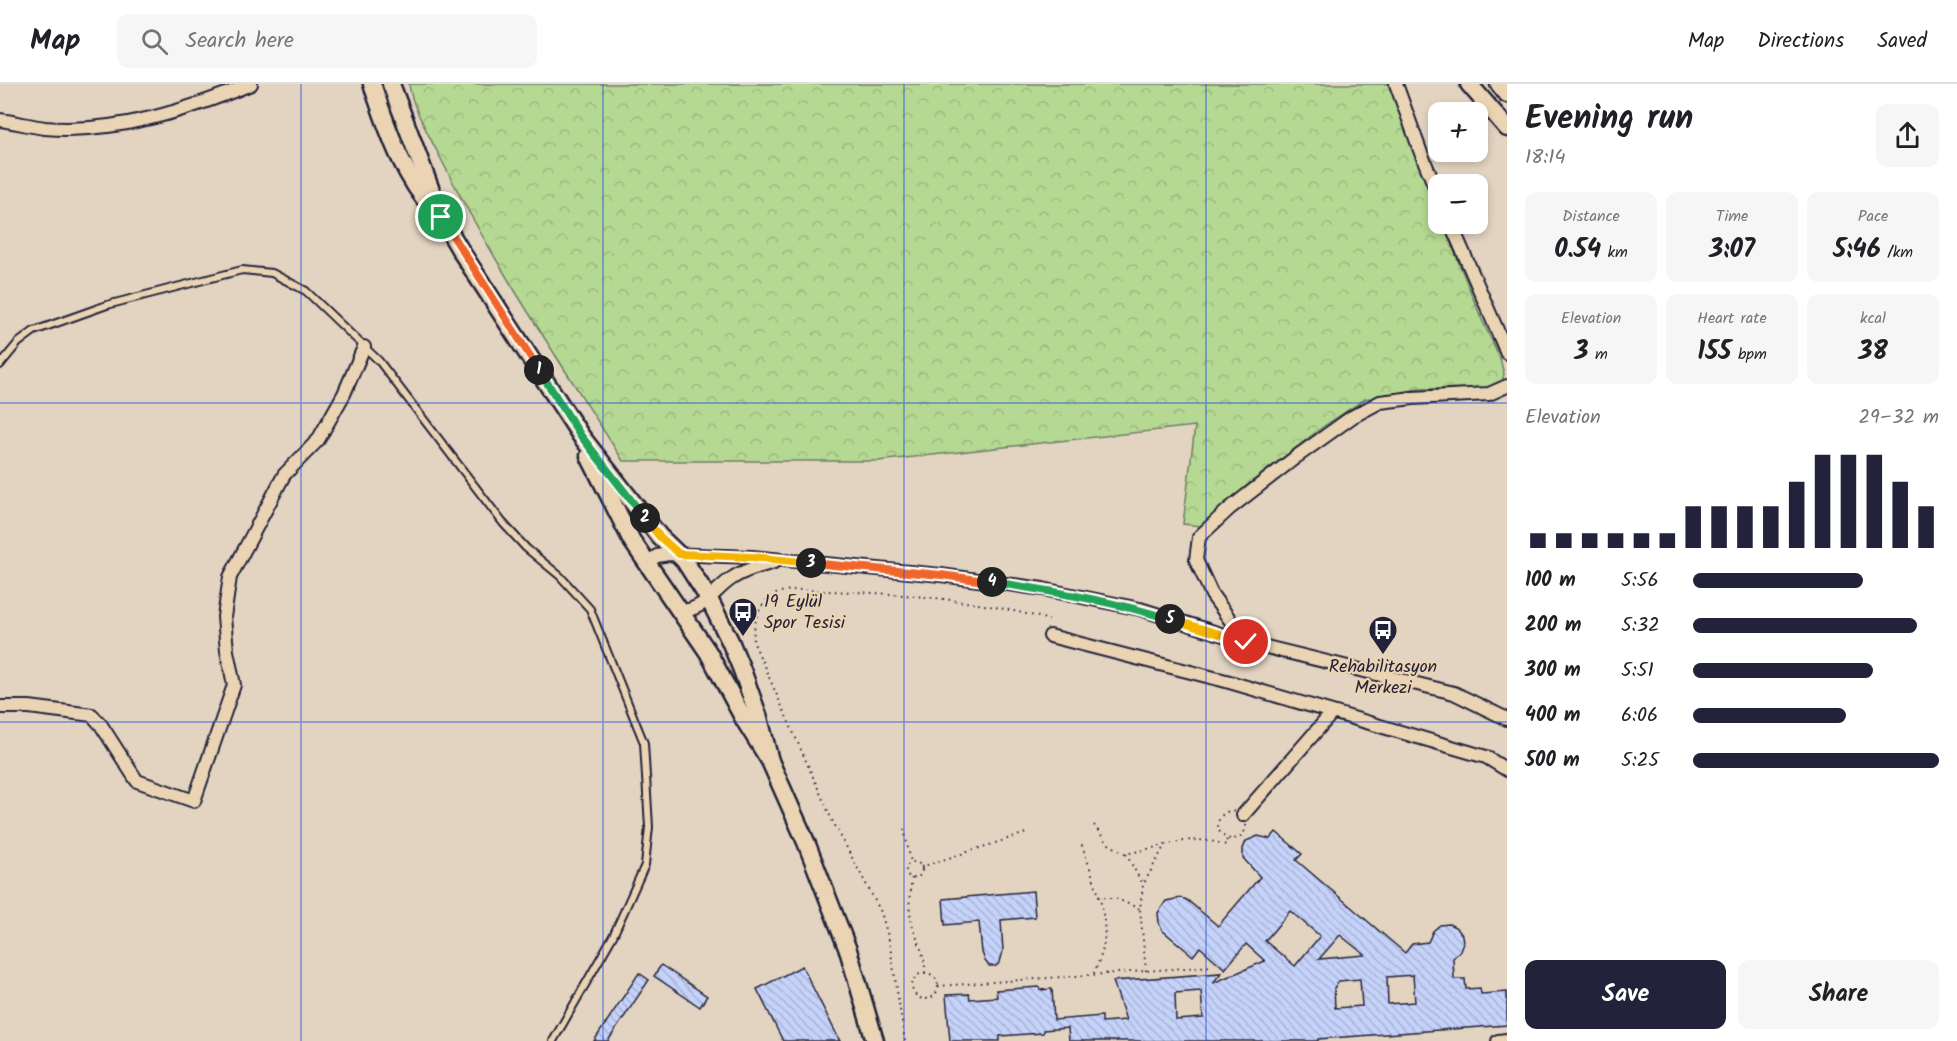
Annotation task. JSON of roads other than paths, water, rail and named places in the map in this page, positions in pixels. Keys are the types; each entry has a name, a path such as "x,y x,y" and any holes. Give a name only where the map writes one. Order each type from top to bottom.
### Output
{"main road":[{"path":"372,84 391,136 408,173 426,201 441,217 581,436 659,536 679,554 709,599 742,670 759,718 770,761"},
{"path":"1469,84 1507,128"},
{"path":"1499,84 1507,94"},
{"path":"396,89 441,217"},
{"path":"581,436 611,502 646,563 708,652 745,721 770,761 806,842 848,950 875,1041"}],"street":[{"path":"0,120 46,128 94,127 150,118 222,96 251,84"},
{"path":"1396,84 1430,174"},
{"path":"1455,234 1507,353"},
{"path":"0,707 29,707 92,715 101,725 137,781 194,801 234,685 227,651 224,617 230,577 284,476 318,440 344,394 364,346"},
{"path":"1246,642 1212,595 1196,560 1199,537 1229,509 1296,458 1352,417 1380,402 1489,394 1507,387"},
{"path":"646,563 657,556 679,554 941,575 1043,589 1140,609 1246,642 1454,693 1507,719"},
{"path":"679,611 693,609 709,599 735,575 781,561"},
{"path":"1050,636 1226,681 1486,757 1507,770"},
{"path":"1243,815 1332,712"},
{"path":"1498,1041 1507,1040"}],"lane":[{"path":"0,365 18,343 34,331 107,305 242,270 272,273 306,291 380,361 503,523 526,548 560,576 590,609 644,742 649,827 645,865 613,936 553,1041"}],"place":[{"name":"19 Eylül Spor Tesisi","path":"743,638"},
{"name":"Rehabilitasyon Merkezi","path":"1383,656"}]}
